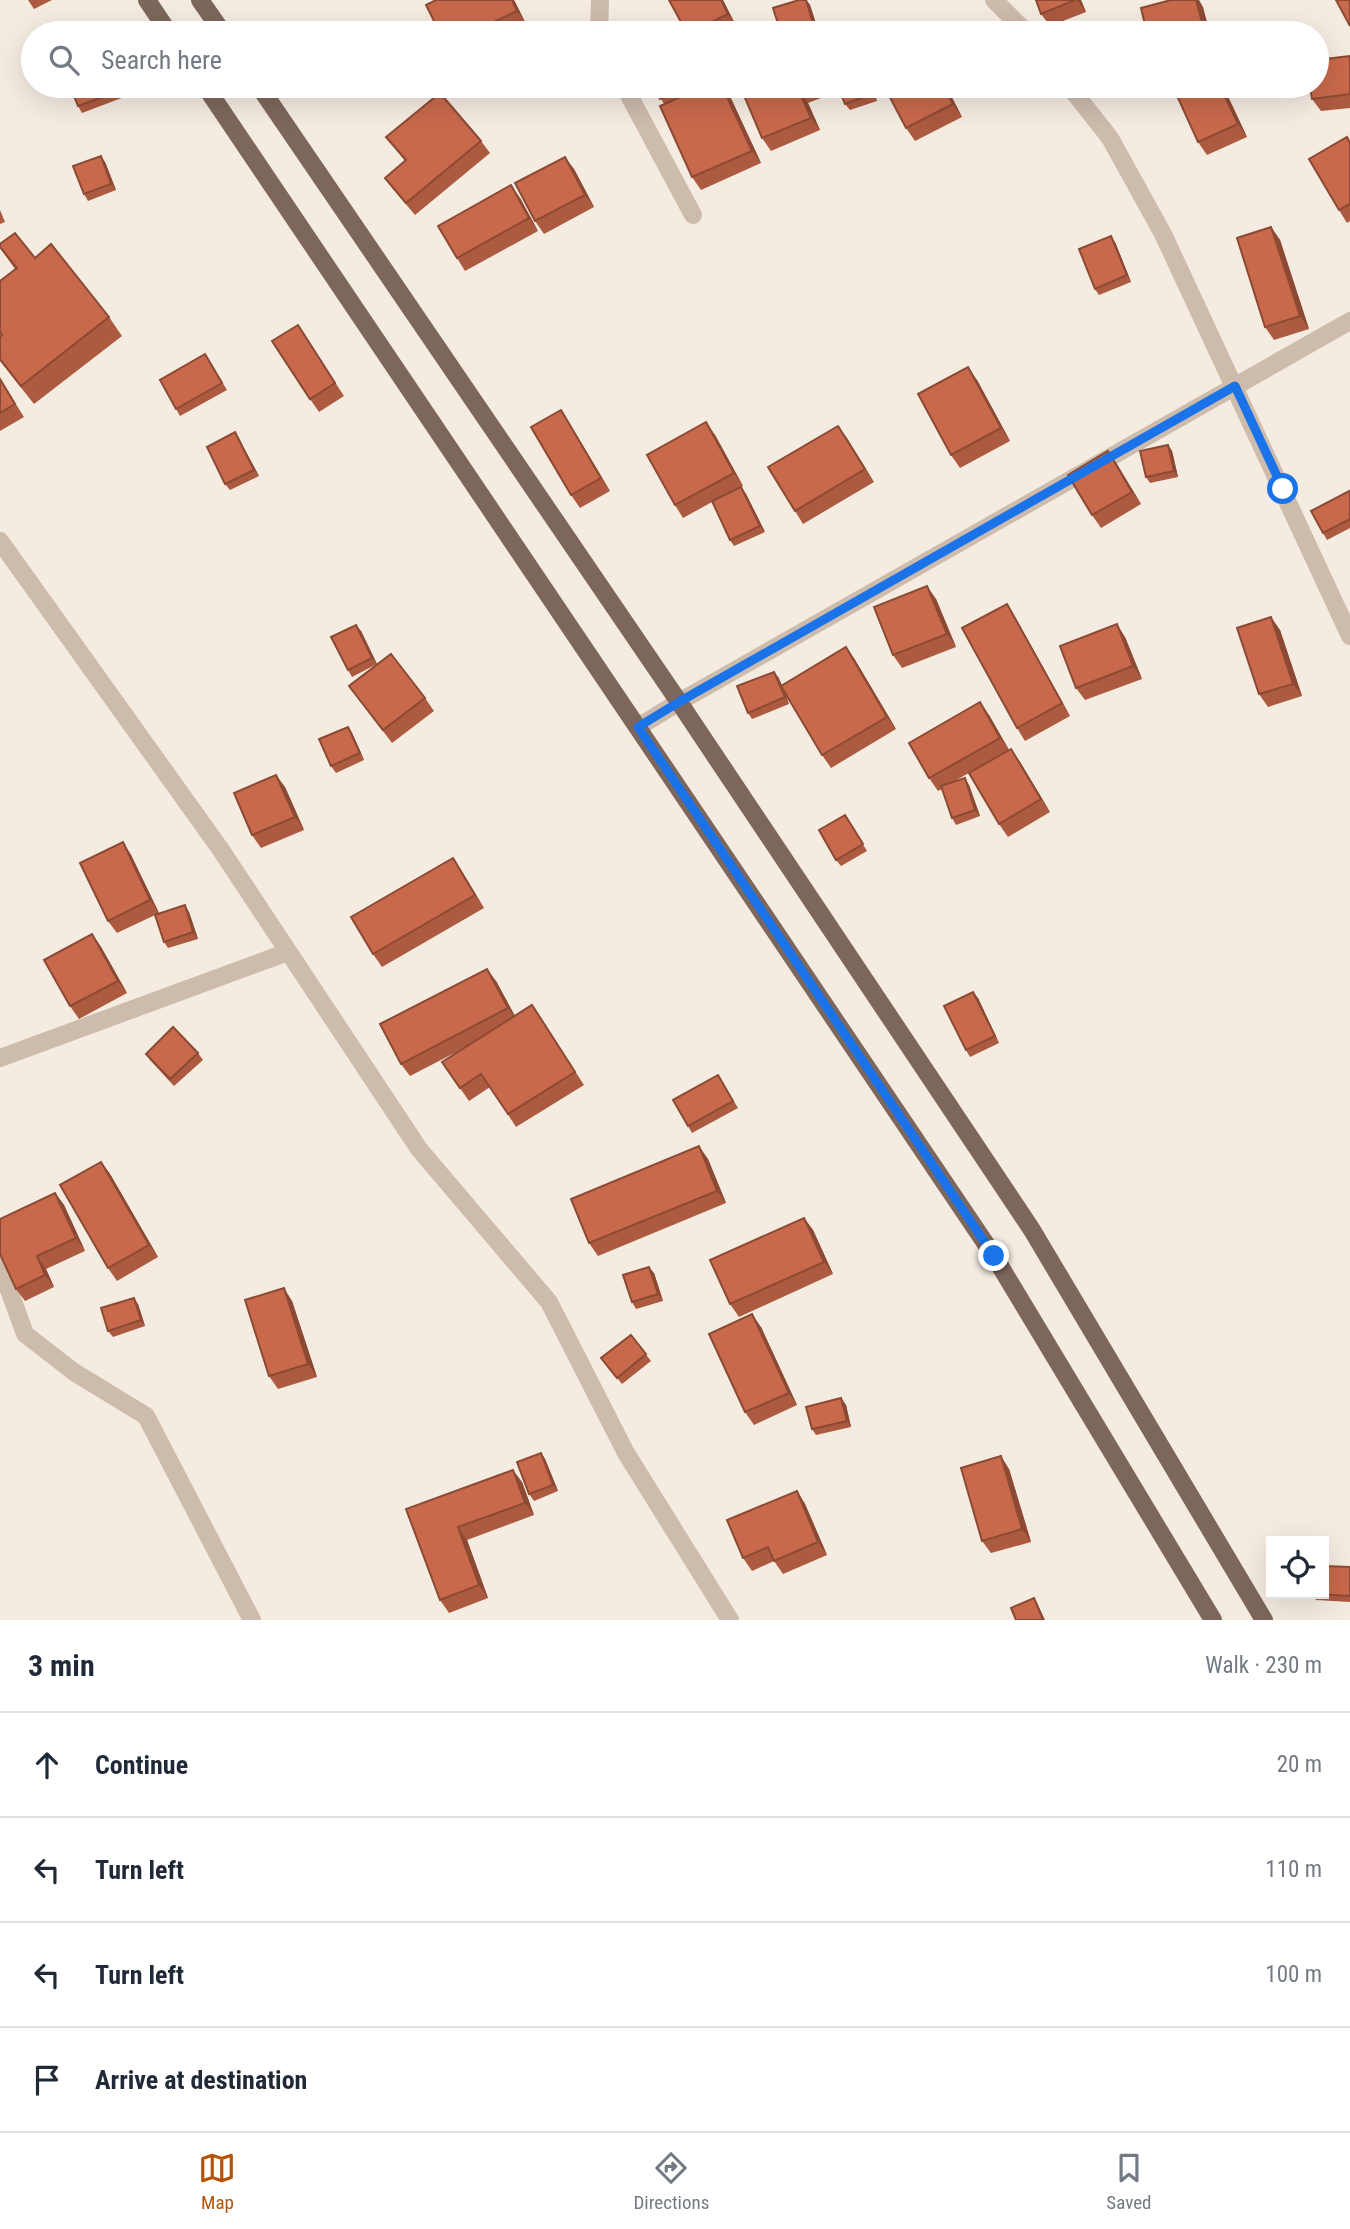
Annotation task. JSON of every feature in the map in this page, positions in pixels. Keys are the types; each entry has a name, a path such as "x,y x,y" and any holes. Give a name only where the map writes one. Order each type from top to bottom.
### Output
{"main road":[{"path":"147,0 162,21"},
{"path":"200,0 215,21"},
{"path":"213,98 994,1256 1213,1620"},
{"path":"267,98 679,702 1031,1230 1264,1620"}],"street":[{"path":"599,21 600,0"},
{"path":"994,0 1015,21"},
{"path":"630,98 693,215"},
{"path":"1078,98 1110,138 1163,234 1350,636"},
{"path":"638,727 1350,321"},
{"path":"0,541 221,850 419,1149 549,1302 626,1453 730,1620"},
{"path":"0,1058 288,951"},
{"path":"0,1265 25,1334 74,1372 146,1416 252,1620"}],"building":[{"path":"436,0 512,0 517,11 496,21 434,21 426,5"},
{"path":"669,0 721,0 728,14 714,21 680,21"},
{"path":"806,0 812,21 777,21 773,8"},
{"path":"1036,0 1075,0 1041,14"},
{"path":"1171,0 1196,0 1202,21 1144,21 1141,8"},
{"path":"1336,0 1350,0 1350,26"},
{"path":"1350,56 1350,94 1329,97 1329,59"},
{"path":"75,98 100,98 78,106"},
{"path":"434,98 444,98 481,141 406,203 385,178 406,160 386,137"},
{"path":"678,98 728,98 752,151 692,177 660,106"},
{"path":"745,98 802,98 811,118 762,138"},
{"path":"843,98 861,98 845,104"},
{"path":"890,98 950,98 953,104 906,128"},
{"path":"1178,98 1226,98 1238,124 1198,142"},
{"path":"1347,137 1350,143 1350,204 1339,210 1309,159"},
{"path":"101,156 111,184 84,194 73,166"},
{"path":"565,157 585,195 535,221 515,183"},
{"path":"511,185 529,218 457,258 438,226"},
{"path":"1271,227 1300,316 1265,327 1237,238"},
{"path":"15,233 35,258 51,244 109,317 21,386 0,359 0,281 17,268 0,244"},
{"path":"1111,236 1127,275 1095,289 1079,249"},
{"path":"298,325 335,383 310,399 272,341"},
{"path":"205,354 222,383 176,409 160,380"},
{"path":"968,367 1001,428 951,455 918,394"},
{"path":"0,379 15,404 0,413"},
{"path":"561,410 601,478 571,495 531,427"},
{"path":"706,422 734,473 675,505 647,455"},
{"path":"838,426 865,469 795,511 768,467"},
{"path":"235,432 254,470 225,484 207,447"},
{"path":"1168,445 1174,471 1146,477 1140,451"},
{"path":"1108,451 1132,492 1092,515 1068,475"},
{"path":"741,487 760,526 730,540 712,501"},
{"path":"1349,491 1350,519 1323,533 1311,511"},
{"path":"927,586 947,634 893,655 874,607"},
{"path":"1007,604 1062,703 1017,728 962,628"},
{"path":"1271,617 1293,684 1259,694 1237,628"},
{"path":"1117,624 1133,666 1076,688 1060,646"},
{"path":"356,625 372,658 348,670 331,637"},
{"path":"846,647 887,717 822,755 781,686"},
{"path":"391,654 425,698 383,730 349,686"},
{"path":"774,672 785,697 748,713 737,686"},
{"path":"980,702 1000,738 929,778 909,743"},
{"path":"348,727 360,753 331,766 319,739"},
{"path":"1011,749 1041,799 999,824 969,773"},
{"path":"276,775 295,817 252,835 234,793"},
{"path":"965,778 975,810 952,818 941,786"},
{"path":"845,815 863,844 836,860 819,830"},
{"path":"123,842 150,900 108,921 80,863"},
{"path":"453,858 475,895 373,954 351,917"},
{"path":"185,905 193,932 164,942 155,915"},
{"path":"92,934 118,981 70,1006 44,960"},
{"path":"487,969 508,1008 401,1064 380,1024"},
{"path":"973,992 995,1036 966,1050 944,1006"},
{"path":"532,1005 575,1072 508,1114 481,1074 460,1088 442,1062"},
{"path":"173,1027 198,1053 170,1079 146,1054"},
{"path":"718,1075 733,1101 688,1126 673,1100"},
{"path":"699,1146 717,1191 589,1243 571,1199"},
{"path":"101,1162 149,1245 108,1268 60,1185"},
{"path":"55,1193 76,1238 37,1256 45,1275 16,1289 0,1254 0,1219"},
{"path":"804,1218 824,1262 730,1304 710,1260"},
{"path":"649,1267 658,1294 632,1302 623,1275"},
{"path":"284,1288 308,1364 269,1376 245,1300"},
{"path":"134,1298 141,1320 108,1331 101,1308"},
{"path":"752,1314 789,1393 745,1412 709,1334"},
{"path":"631,1335 646,1354 617,1378 601,1358"},
{"path":"841,1398 847,1421 812,1429 806,1407"},
{"path":"541,1453 553,1485 529,1494 517,1462"},
{"path":"1001,1456 1022,1529 982,1541 961,1468"},
{"path":"513,1470 525,1503 458,1527 479,1585 440,1600 406,1509"},
{"path":"797,1491 818,1542 774,1561 768,1547 743,1558 727,1520"},
{"path":"1329,1566 1350,1567 1350,1596 1329,1595"},
{"path":"1034,1598 1043,1620 1016,1620 1011,1608"}],"route":[{"path":"994,1256 638,727 1235,386 1283,489"}]}
